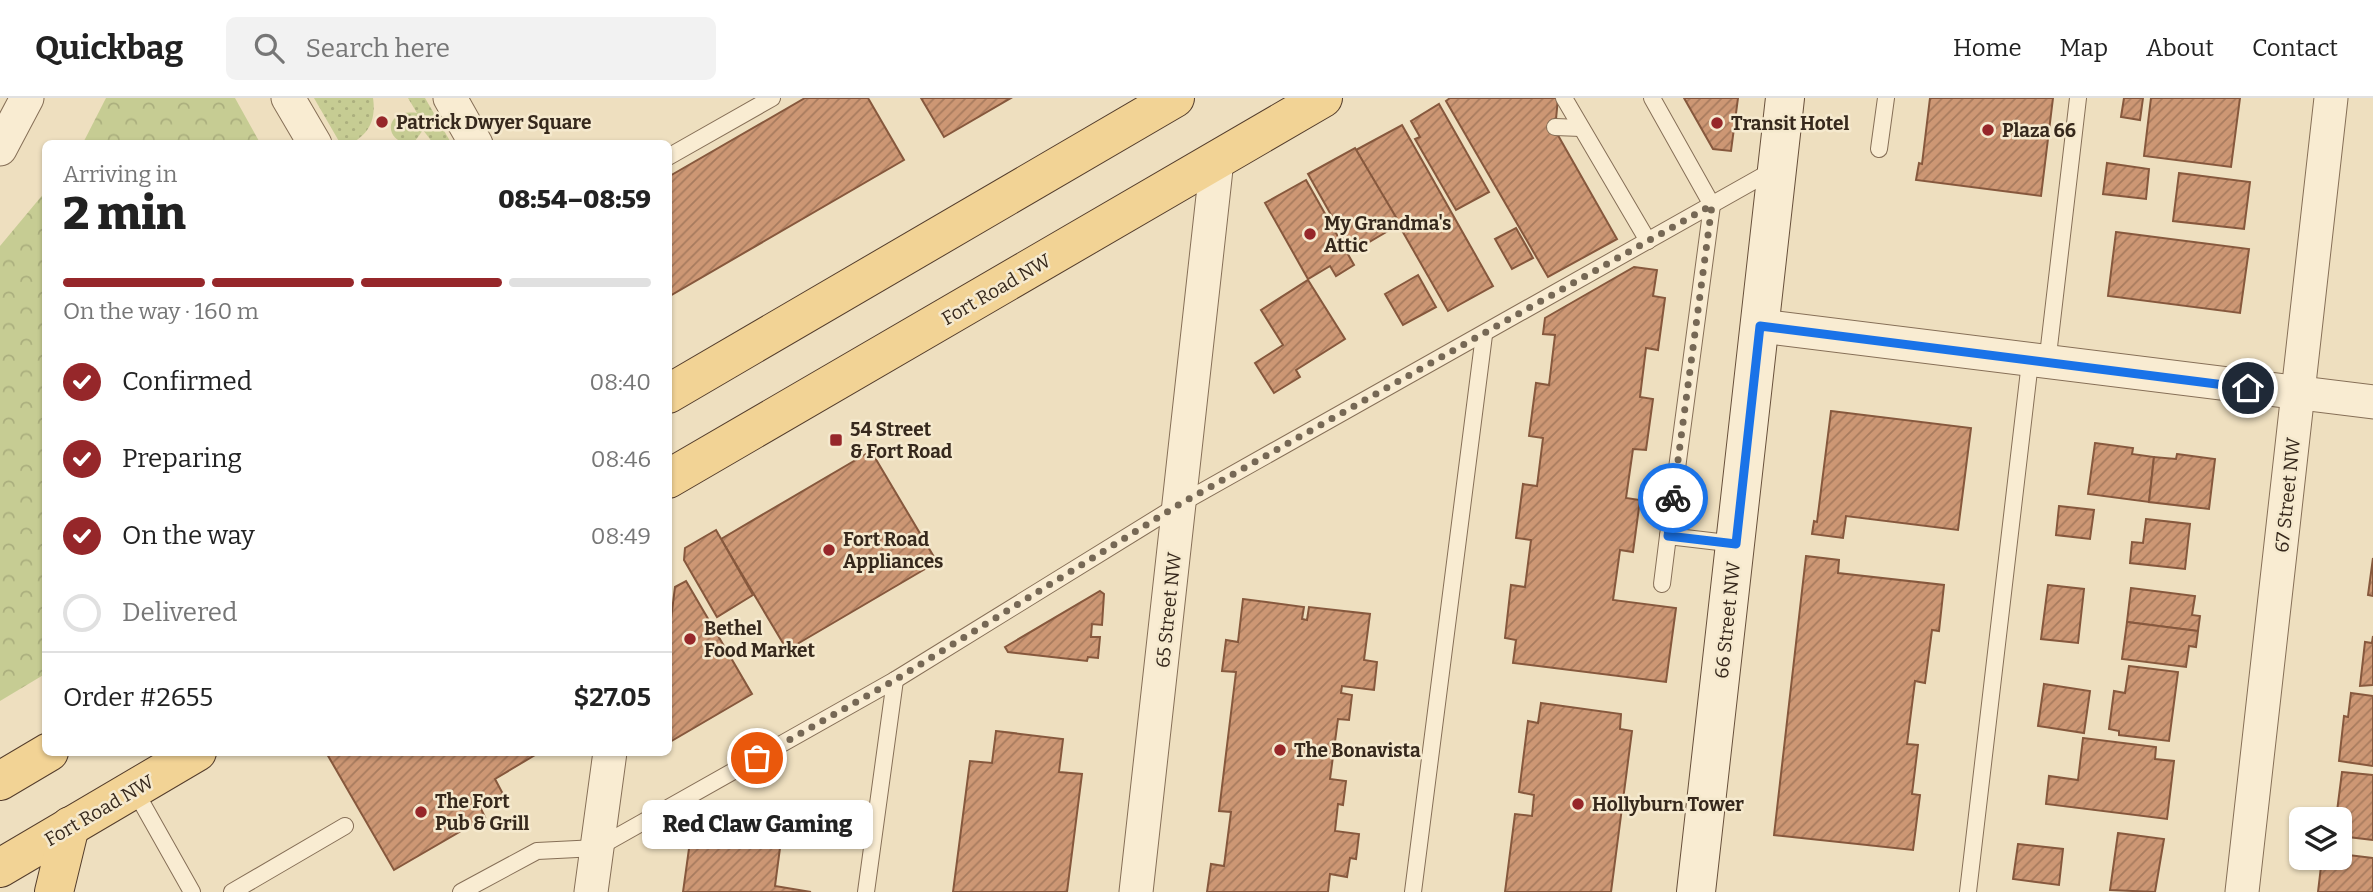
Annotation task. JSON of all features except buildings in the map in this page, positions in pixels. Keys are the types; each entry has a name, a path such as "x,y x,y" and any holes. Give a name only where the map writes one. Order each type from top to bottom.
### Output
{"main road":[{"path":"672,392 1175,98"},
{"name":"Fort Road NW","path":"672,477 1323,98"},
{"name":"66 Street NW","path":"1696,892 1785,98"},
{"path":"0,781 42,756"},
{"name":"Fort Road NW","path":"0,868 190,756"},
{"path":"54,892 70,826"}],"street":[{"path":"0,149 27,98"},
{"path":"288,98 313,140"},
{"path":"450,98 475,140"},
{"name":"67 Street NW","path":"2242,892 2331,98"},
{"name":"65 Street NW","path":"1136,892 1217,160"},
{"path":"1760,326 2039,363 2373,402"},
{"path":"591,892 609,756"}],"lane":[{"path":"672,155 772,98"},
{"path":"1564,98 1648,241"},
{"path":"1652,98 1712,205 1662,584"},
{"path":"1879,149 1886,98"},
{"path":"1968,892 2039,363 2078,98"},
{"path":"1555,127 1581,128"},
{"path":"461,892 537,851 597,848 895,680 1180,504 1777,168"},
{"path":"1413,892 1484,335"},
{"path":"1668,536 1736,544"},
{"path":"866,892 895,680"},
{"path":"134,789 192,892"},
{"path":"232,892 345,825"}],"green space":[{"path":"106,98 235,98 258,140 85,140"},
{"path":"314,98 373,98 374,112 363,135 356,140 338,140"},
{"path":"408,98 425,98 449,140 431,140 423,130 416,140 398,140 391,129 392,122 405,113 417,113"},
{"path":"42,196 42,676 0,701 0,246"}],"way so far":[{"path":"757,758 895,680 1180,504 1712,205 1673,498"}],"place":[{"name":"Patrick Dwyer Square","path":"382,122"},
{"name":"Transit Hotel","path":"1717,123"},
{"name":"Plaza 66","path":"1988,130"},
{"name":"My Grandma's Attic","path":"1310,234"},
{"name":"54 Street & Fort Road","path":"836,440"},
{"name":"Fort Road Appliances","path":"829,550"},
{"name":"Bethel Food Market","path":"690,639"},
{"name":"The Bonavista","path":"1280,750"},
{"name":"Red Claw Gaming","path":"757,758"},
{"name":"Hollyburn Tower","path":"1578,804"},
{"name":"The Fort Pub & Grill","path":"421,812"}],"route":[{"path":"1673,498 1668,536 1736,544 1760,326 2248,388"}]}
